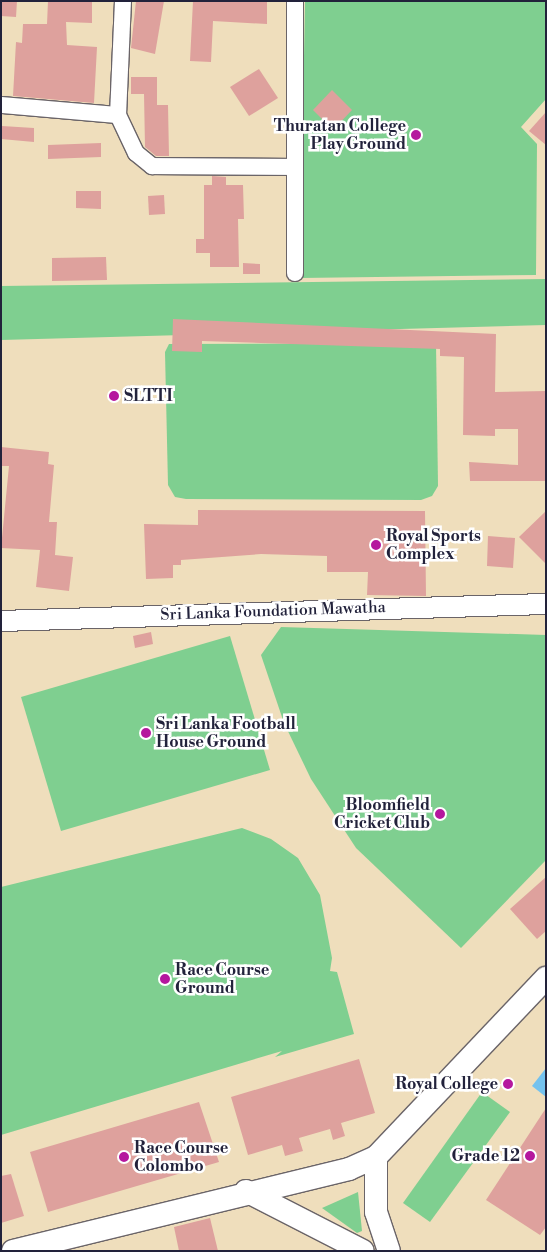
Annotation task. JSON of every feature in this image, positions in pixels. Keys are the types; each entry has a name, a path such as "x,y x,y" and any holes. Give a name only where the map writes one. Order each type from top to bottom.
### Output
{"main road":[{"path":"13,1251 246,1191 348,1169 376,1157 546,978"},
{"path":"376,1157 376,1212 389,1251"},
{"path":"246,1191 363,1251"}],"street":[{"path":"123,1 118,115 136,153 152,166 292,166"},
{"path":"295,273 292,166 296,1"},
{"path":"1,105 118,115"},
{"name":"Sri Lanka Foundation Mawatha","path":"1,621 546,604"}],"green space":[{"name":"Thuratan College Play Ground","path":"305,1 546,1 546,99 521,127 537,144 536,275 300,278"},
{"path":"546,279 546,325 1,340 1,286"},
{"path":"436,343 438,486 432,496 421,500 186,499 175,497 168,485 165,352 169,344"},
{"name":"Bloomfield Cricket Club","path":"281,627 546,635 546,860 461,948 356,848 311,779 284,723 261,655"},
{"name":"Sri Lanka Football House Ground","path":"230,636 270,770 61,831 21,697"},
{"name":"Race Course Ground","path":"242,828 271,839 298,858 320,895 332,958 330,971 337,972 354,1034 275,1057 282,1051 1,1135 1,887"},
{"path":"482,1092 510,1112 430,1222 403,1203"},
{"path":"358,1192 362,1231 357,1233 322,1208"}],"water":[{"path":"546,1068 546,1097 532,1086"}],"building":[{"path":"1,1 17,1 16,17 1,16"},
{"path":"48,1 92,1 92,23 66,22 67,45 97,47 94,103 13,96 16,42 22,43 23,24 47,24"},
{"path":"136,1 164,1 155,54 131,48"},
{"path":"193,1 267,1 267,24 213,21 211,62 190,61"},
{"path":"259,69 278,98 249,116 230,87"},
{"path":"131,77 157,77 157,105 168,105 169,156 156,156 145,147 144,94 131,94"},
{"path":"332,90 352,110 333,130 313,110"},
{"path":"546,112 546,145 529,131"},
{"path":"2,126 34,128 34,142 1,139"},
{"path":"101,143 101,157 48,159 48,145"},
{"path":"212,176 226,177 226,185 243,185 244,219 238,219 239,267 210,267 210,253 196,253 196,239 204,239 204,185 212,185"},
{"path":"76,191 101,191 101,209 76,208"},
{"path":"164,195 165,214 149,215 148,196"},
{"path":"106,257 107,280 52,281 52,258"},
{"path":"243,263 260,264 260,274 243,274"},
{"path":"173,319 496,334 495,392 546,391 546,481 470,481 469,462 518,465 518,429 495,429 495,436 463,435 464,357 440,356 440,349 202,341 202,352 172,351"},
{"path":"1,447 49,452 48,464 54,465 49,522 57,522 55,555 73,557 69,591 36,587 40,550 1,548 9,466 1,466"},
{"name":"Royal Sports Complex","path":"198,510 425,511 426,596 367,595 368,572 327,572 327,556 261,554 181,560 181,565 173,565 173,578 146,579 144,524 198,525"},
{"path":"546,511 546,564 519,537"},
{"path":"488,536 515,538 513,568 487,566"},
{"path":"151,632 153,644 135,648 133,636"},
{"path":"546,877 546,931 537,939 510,909"},
{"name":"Race Course Colombo","path":"359,1059 375,1113 341,1123 345,1136 333,1140 330,1129 299,1138 303,1151 285,1156 282,1145 248,1155 231,1097"},
{"name":"Race Course Colombo","path":"199,1102 219,1162 48,1212 30,1152"},
{"name":"Grade 12","path":"546,1108 546,1227 540,1235 486,1200"},
{"path":"11,1174 24,1216 1,1223 1,1176"},
{"path":"210,1218 218,1251 179,1251 174,1227"}],"place":[{"name":"Thuratan College Play Ground","path":"416,135"},
{"name":"SLTTI","path":"114,396"},
{"name":"Royal Sports Complex","path":"376,545"},
{"name":"Sri Lanka Football House Ground","path":"146,733"},
{"name":"Bloomfield Cricket Club","path":"440,814"},
{"name":"Race Course Ground","path":"165,979"},
{"name":"Royal College","path":"508,1084"},
{"name":"Grade 12","path":"530,1156"},
{"name":"Race Course Colombo","path":"124,1157"}]}
